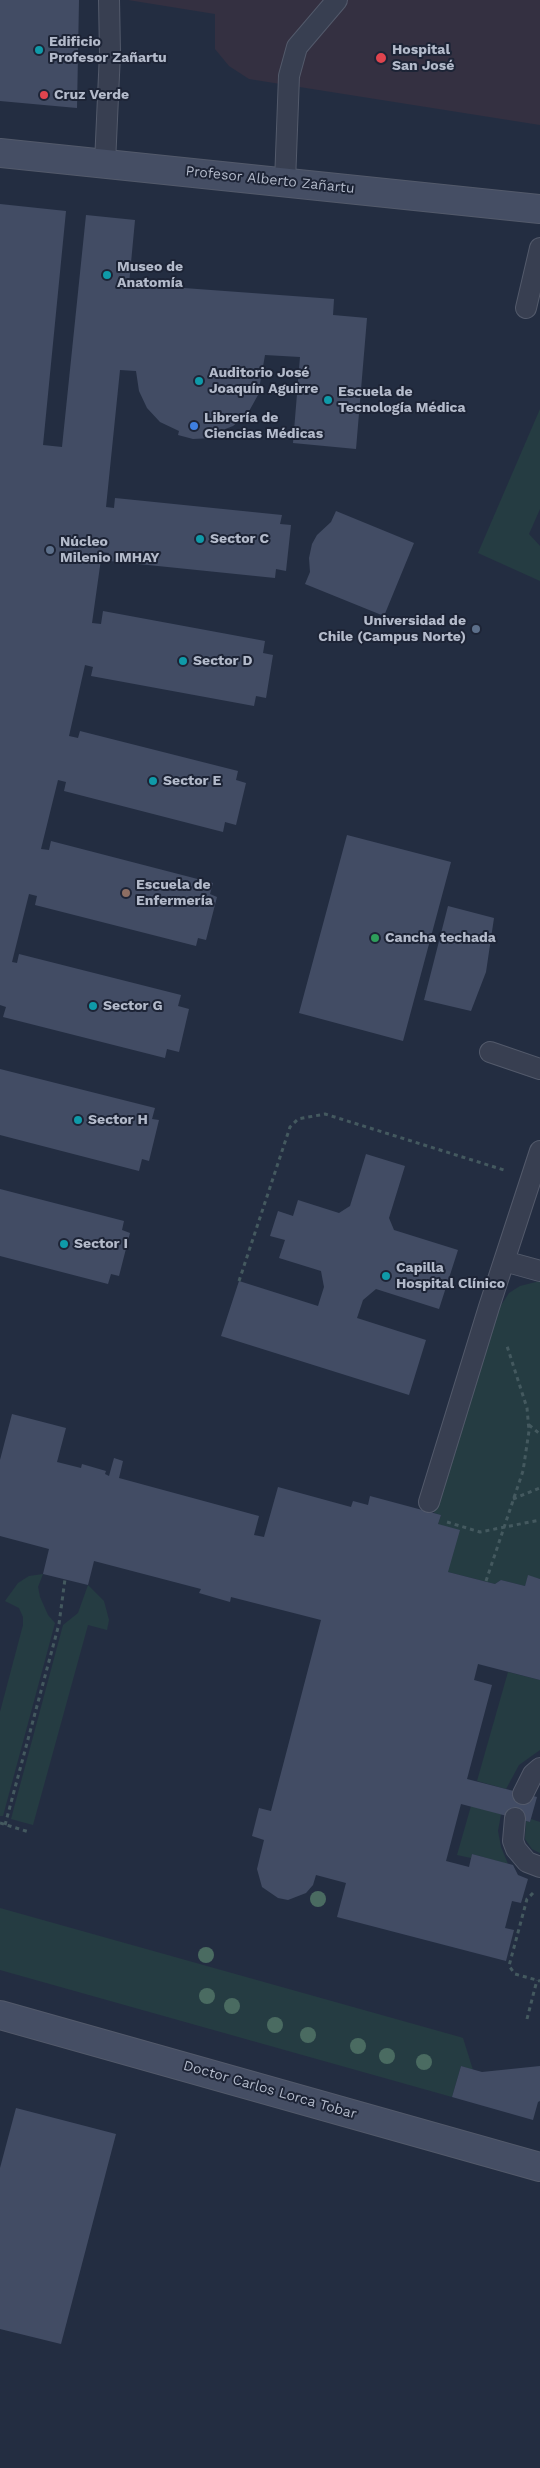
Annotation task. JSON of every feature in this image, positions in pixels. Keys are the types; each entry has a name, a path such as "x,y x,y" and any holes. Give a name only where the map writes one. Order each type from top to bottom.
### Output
{"main road":[{"name":"Profesor Alberto Zañartu","path":"0,153 540,209"},
{"name":"Doctor Carlos Lorca Tobar","path":"0,2015 540,2167"}],"lane":[{"path":"106,163 110,53 109,0"},
{"path":"285,182 289,76 296,47 337,0"},
{"path":"526,308 540,248"},
{"path":"490,1052 540,1069"},
{"path":"429,1502 489,1307 540,1152"},
{"path":"504,1261 540,1271"},
{"path":"523,1794 533,1774 540,1768"},
{"path":"514,1818 513,1841 516,1849 527,1862 540,1867"}],"path":[{"path":"239,1281 290,1128 298,1119 325,1114 531,1178"},
{"path":"486,1581 527,1453 529,1425 528,1408 499,1322 489,1307"},
{"path":"529,1425 540,1434"},
{"path":"512,1499 540,1488"},
{"path":"439,1519 480,1532 540,1520"},
{"path":"5,1825 59,1624 65,1579"},
{"path":"0,1823 29,1832"},
{"path":"527,2019 539,1981 515,1974 509,1966 527,1899 538,1891"}],"shaded area":[{"name":"Hospital San José","path":"128,0 540,0 540,125 249,79 229,66 215,49 215,14"}],"green space":[{"path":"540,409 540,509 529,534 540,546 540,581 478,553"},
{"path":"540,1281 540,1579 528,1576 525,1586 501,1580 495,1584 448,1572 438,1524 441,1515 434,1513 498,1310 509,1293 520,1286"},
{"path":"43,1574 38,1587 40,1597 48,1615 55,1623 3,1816 0,1816 0,1712 23,1625 23,1617 19,1608 5,1601 18,1583 29,1576"},
{"path":"88,1585 104,1601 109,1620 107,1630 88,1625 33,1825 11,1819 63,1625 78,1613"},
{"path":"508,1672 540,1680 540,1750 519,1765 506,1789 477,1781"},
{"path":"471,1806 501,1814 498,1831 501,1847 508,1864 472,1854 471,1858 457,1855"},
{"path":"531,1819 540,1822 540,1853 532,1849 525,1839 526,1821 530,1822"},
{"path":"0,1908 463,2038 473,2070 461,2066 452,2097 0,1970"}],"building":[{"name":"Edificio Profesor Zañartu","path":"0,0 79,0 77,108 0,101"},
{"path":"0,204 66,211 43,445 62,447 86,215 135,220 129,284 334,299 333,315 367,318 356,449 293,443 300,357 265,355 258,395 248,413 233,426 210,435 211,438 193,439 178,435 179,431 160,422 147,408 139,391 136,371 120,370 106,507 114,508 115,498 282,515 280,524 291,525 286,571 276,569 275,578 109,561 109,553 102,552 92,623 101,624 103,611 265,641 263,653 273,655 266,698 256,696 254,706 91,676 93,667 85,665 69,736 78,738 80,731 238,771 236,780 246,783 236,825 225,822 223,832 64,791 66,782 58,780 41,849 49,850 51,841 213,883 210,894 217,897 206,940 198,938 196,946 35,905 37,896 29,894 12,962 17,963 19,954 181,995 178,1006 189,1009 179,1052 167,1049 165,1058 3,1017 6,1007 0,1005"},
{"path":"336,511 414,543 384,616 305,584 310,572 309,558 312,544 317,535 331,522"},
{"name":"Cancha techada","path":"347,835 451,862 403,1041 299,1013"},
{"path":"448,906 494,918 486,972 471,1011 424,1000"},
{"name":"Sector H","path":"0,1069 155,1108 152,1119 159,1120 149,1161 142,1159 139,1171 0,1135"},
{"name":"Capilla Hospital Clínico","path":"366,1154 405,1166 389,1218 394,1230 458,1250 439,1309 376,1289 363,1300 357,1318 426,1340 409,1395 221,1336 239,1281 318,1306 324,1287 321,1271 279,1258 285,1240 270,1236 278,1211 293,1216 298,1200 339,1213 350,1206"},
{"name":"Sector I","path":"0,1189 124,1221 122,1230 130,1233 119,1276 111,1274 108,1284 0,1256"},
{"path":"12,1414 66,1428 57,1462 81,1468 82,1464 106,1471 105,1474 109,1476 114,1458 123,1461 119,1478 259,1516 254,1535 264,1537 278,1487 351,1507 353,1501 368,1505 370,1496 441,1515 438,1524 460,1530 448,1572 495,1584 501,1580 525,1586 528,1575 540,1579 540,1680 478,1664 474,1680 492,1685 467,1779 537,1797 530,1822 461,1804 446,1861 469,1867 472,1854 513,1865 518,1875 528,1879 521,1903 512,1901 505,1928 514,1930 506,1961 337,1917 346,1883 316,1875 313,1885 306,1893 288,1900 278,1898 262,1887 257,1869 264,1840 252,1836 259,1808 271,1811 321,1620 231,1597 230,1602 199,1593 201,1589 94,1561 88,1585 43,1574 49,1549 0,1536 0,1460"},
{"path":"461,2066 482,2072 540,2066 540,2101 538,2102 533,2120 452,2097"},
{"path":"16,2108 116,2134 61,2344 0,2329 0,2168"}],"place":[{"name":"Edificio Profesor Zañartu","path":"39,50"},
{"name":"Hospital San José","path":"381,58"},
{"name":"Cruz Verde","path":"44,95"},
{"name":"Museo de Anatomía","path":"107,275"},
{"name":"Auditorio José Joaquín Aguirre","path":"199,381"},
{"name":"Escuela de Tecnología Médica","path":"328,400"},
{"name":"Librería de Ciencias Médicas","path":"194,426"},
{"name":"Sector C","path":"200,539"},
{"name":"Núcleo Milenio IMHAY","path":"50,550"},
{"name":"Universidad de Chile (Campus Norte)","path":"476,629"},
{"name":"Sector D","path":"183,661"},
{"name":"Sector E","path":"153,781"},
{"name":"Escuela de Enfermería","path":"126,893"},
{"name":"Cancha techada","path":"375,938"},
{"name":"Sector G","path":"93,1006"},
{"name":"Sector H","path":"78,1120"},
{"name":"Sector I","path":"64,1244"},
{"name":"Capilla Hospital Clínico","path":"386,1276"}]}
